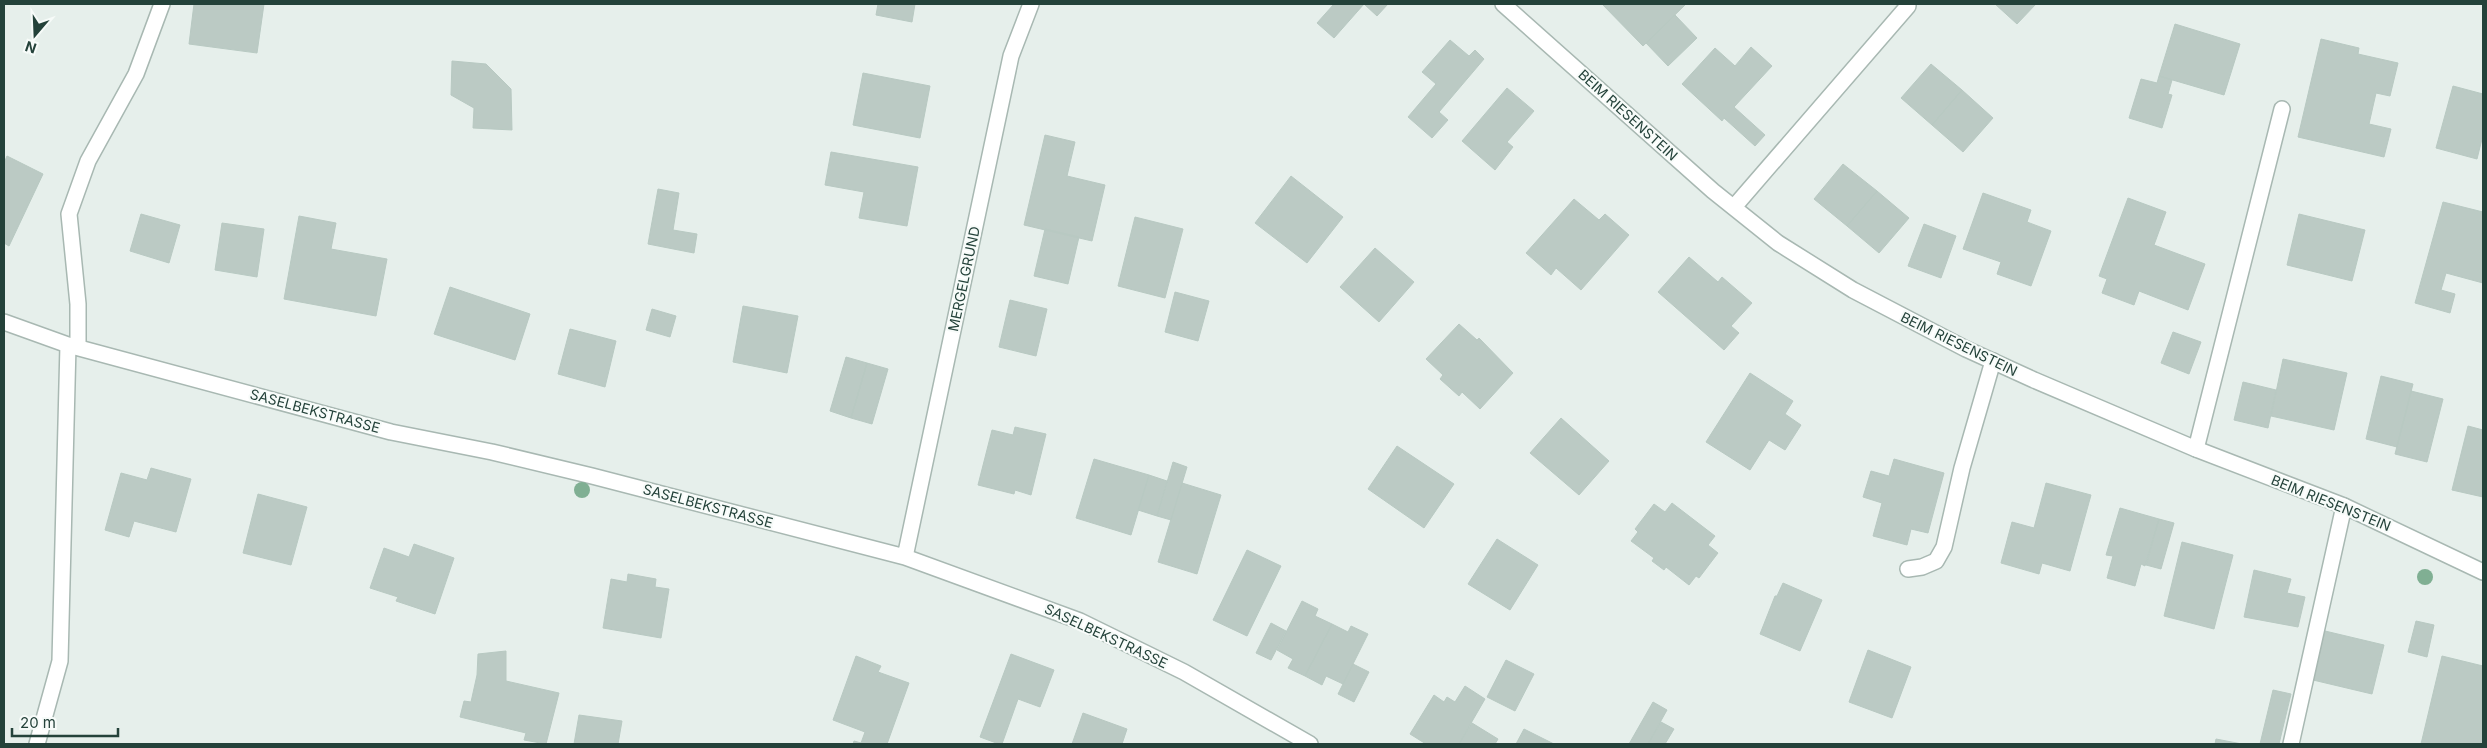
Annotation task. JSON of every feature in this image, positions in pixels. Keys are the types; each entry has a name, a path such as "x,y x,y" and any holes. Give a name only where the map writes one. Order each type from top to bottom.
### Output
{"street":[{"path":"37,744 60,661 73,346 78,304 69,214 88,161 136,74 162,4"},
{"name":"MERGELGRUND","path":"905,557 1011,56 1031,4"},
{"name":"BEIM RIESENSTEIN","path":"1503,4 1734,207 1778,243 1853,290 1993,361 2196,449 2344,506 2483,572"},
{"path":"1734,207 1908,6"},
{"path":"2196,449 2282,109"},
{"name":"SASELBEKSTRASSE","path":"4,322 73,346 391,432 492,452 592,476 905,557 1080,621 1184,672 1310,744"},
{"path":"1908,569 1922,567 1936,561 1944,546 1962,468 1993,361"},
{"path":"2291,744 2344,506"}],"building":[{"path":"194,4 264,4 257,53 189,44"},
{"path":"878,4 915,4 912,22 876,15"},
{"path":"1334,4 1364,4 1334,38 1317,23"},
{"path":"1364,4 1388,4 1377,16"},
{"path":"1602,4 1684,4 1685,5 1643,46"},
{"path":"1995,4 2036,4 2017,24"},
{"path":"1675,15 1697,38 1668,66 1646,43"},
{"path":"2175,24 2240,44 2224,95 2159,76"},
{"path":"2321,39 2359,48 2358,54 2398,63 2390,96 2376,93 2369,124 2391,129 2384,157 2298,137"},
{"path":"1450,40 1469,56 1475,50 1484,59 1439,112 1448,120 1432,138 1408,117 1436,84 1422,72"},
{"path":"1751,47 1772,66 1734,107 1765,135 1755,146 1724,118 1722,121 1682,84 1715,48 1735,66"},
{"path":"452,61 486,64 511,89 512,130 473,128 474,108 451,95"},
{"path":"1931,64 1962,90 1932,125 1901,98"},
{"path":"863,73 930,86 920,138 853,125"},
{"path":"2159,76 2172,80 2168,94 2172,95 2162,128 2129,118 2141,79 2157,83"},
{"path":"2453,86 2483,94 2483,135 2477,159 2436,148"},
{"path":"1507,88 1534,111 1507,142 1513,147 1495,170 1462,141"},
{"path":"1962,90 1993,118 1963,152 1932,125"},
{"path":"1045,135 1075,142 1067,176 1105,185 1092,241 1024,225"},
{"path":"831,152 918,167 907,226 859,218 864,192 825,185"},
{"path":"7,156 43,174 9,246 4,243 4,163"},
{"path":"1843,164 1877,191 1847,226 1814,199"},
{"path":"1291,176 1343,217 1307,263 1255,223"},
{"path":"658,189 679,193 673,230 697,234 694,253 648,244"},
{"path":"1877,191 1909,218 1879,253 1847,226"},
{"path":"1983,193 2031,210 2027,222 2051,231 2031,286 1997,274 2001,262 1963,249"},
{"path":"2128,198 2166,212 2154,245 2205,264 2188,310 2139,291 2134,305 2102,293 2107,279 2099,276"},
{"path":"1574,199 1599,220 1605,214 1629,235 1581,290 1556,268 1551,275 1526,253"},
{"path":"2443,202 2483,212 2483,283 2446,273 2441,290 2455,294 2450,313 2415,303"},
{"path":"141,214 180,225 169,263 130,251"},
{"path":"2299,214 2365,230 2352,281 2287,265"},
{"path":"299,216 336,223 331,249 387,259 376,316 284,299"},
{"path":"1135,217 1183,229 1165,298 1118,286"},
{"path":"222,223 264,229 257,277 215,270"},
{"path":"1924,224 1956,236 1941,278 1908,266"},
{"path":"1045,229 1079,237 1068,284 1034,276"},
{"path":"1375,248 1414,282 1379,322 1340,287"},
{"path":"1689,257 1718,282 1722,277 1752,303 1731,326 1739,333 1724,350 1658,292"},
{"path":"450,287 530,314 515,360 434,334"},
{"path":"1175,292 1209,301 1198,341 1165,332"},
{"path":"1010,300 1047,309 1036,356 999,347"},
{"path":"743,306 798,316 787,373 733,362"},
{"path":"652,309 676,316 670,337 646,330"},
{"path":"1459,324 1477,340 1479,338 1513,373 1480,409 1462,392 1459,396 1440,379 1443,375 1426,359"},
{"path":"570,329 616,341 605,387 558,374"},
{"path":"2173,332 2201,342 2189,374 2161,363"},
{"path":"846,357 867,363 851,418 830,411"},
{"path":"2283,359 2347,373 2334,430 2271,416"},
{"path":"867,363 888,369 872,424 851,418"},
{"path":"1750,373 1793,401 1785,414 1801,425 1785,450 1769,440 1750,470 1706,442"},
{"path":"2381,376 2413,384 2397,447 2366,439"},
{"path":"2243,382 2276,390 2268,428 2234,420"},
{"path":"2411,391 2443,399 2427,462 2395,454"},
{"path":"1561,418 1609,461 1579,495 1530,453"},
{"path":"2468,426 2483,430 2483,497 2452,490"},
{"path":"1015,427 1046,434 1031,495 1015,490 1014,494 978,485 992,430 1013,435"},
{"path":"1397,446 1454,484 1424,528 1368,489"},
{"path":"1094,459 1149,475 1131,535 1076,518"},
{"path":"1894,459 1944,473 1928,533 1911,529 1907,545 1873,536 1882,503 1863,497 1871,471 1889,476"},
{"path":"1173,462 1187,467 1171,520 1157,516"},
{"path":"151,468 191,479 176,532 134,521 129,537 105,530 121,473 147,480"},
{"path":"1149,475 1167,481 1157,516 1138,510"},
{"path":"1182,483 1221,495 1197,574 1158,562"},
{"path":"2046,483 2091,495 2070,571 2042,563 2039,574 2001,563 2012,522 2034,528"},
{"path":"258,494 307,507 291,565 243,553"},
{"path":"1672,503 1715,536 1708,545 1718,553 1699,578 1696,576 1689,585 1666,567 1664,570 1652,561 1654,558 1631,541 1638,532 1635,529 1654,504 1665,512"},
{"path":"2120,508 2159,519 2145,566 2141,564 2135,586 2107,578 2113,556 2106,555"},
{"path":"2159,519 2174,523 2161,569 2146,565"},
{"path":"1497,539 1538,565 1510,610 1468,584"},
{"path":"2182,542 2233,555 2214,629 2164,616"},
{"path":"414,544 454,558 435,614 396,601 398,597 370,588 384,548 409,557"},
{"path":"1247,550 1281,566 1247,636 1213,620"},
{"path":"2254,570 2291,579 2287,593 2305,597 2298,627 2244,617"},
{"path":"628,574 656,579 655,587 669,589 661,638 603,628 611,579 627,582"},
{"path":"1783,583 1822,600 1800,651 1760,634 1775,596 1777,596"},
{"path":"1302,601 1318,609 1315,616 1332,624 1305,676 1288,668 1293,659 1277,650"},
{"path":"2416,621 2434,625 2427,657 2408,652"},
{"path":"1271,623 1286,631 1271,660 1256,653"},
{"path":"1332,624 1348,632 1351,626 1368,634 1343,684 1326,676 1322,685 1305,676"},
{"path":"2325,631 2384,645 2372,694 2313,680"},
{"path":"1868,650 1911,667 1892,718 1849,702"},
{"path":"506,651 506,681 559,693 546,744 524,740 526,733 460,717 464,701 471,702 477,675 478,654"},
{"path":"1011,654 1054,670 1040,707 1018,699 1002,744 999,744 980,737"},
{"path":"856,656 881,666 878,672 909,683 887,744 853,744 854,741 861,743 865,732 833,720"},
{"path":"2442,656 2483,666 2483,744 2421,744"},
{"path":"1506,660 1534,674 1515,711 1487,697"},
{"path":"1353,664 1369,672 1354,702 1338,694"},
{"path":"1465,686 1485,699 1459,744 1426,744 1410,734 1434,695 1444,702 1447,697 1455,702"},
{"path":"2273,690 2291,694 2279,744 2260,744"},
{"path":"1653,702 1667,710 1648,744 1629,744"},
{"path":"1083,713 1127,729 1122,744 1072,744"},
{"path":"579,715 622,721 618,744 574,744"},
{"path":"1661,722 1674,729 1665,744 1648,744"},
{"path":"1472,723 1498,739 1495,744 1459,744"},
{"path":"1524,729 1554,744 1516,744"},
{"path":"2216,739 2242,744 2215,744"}]}
